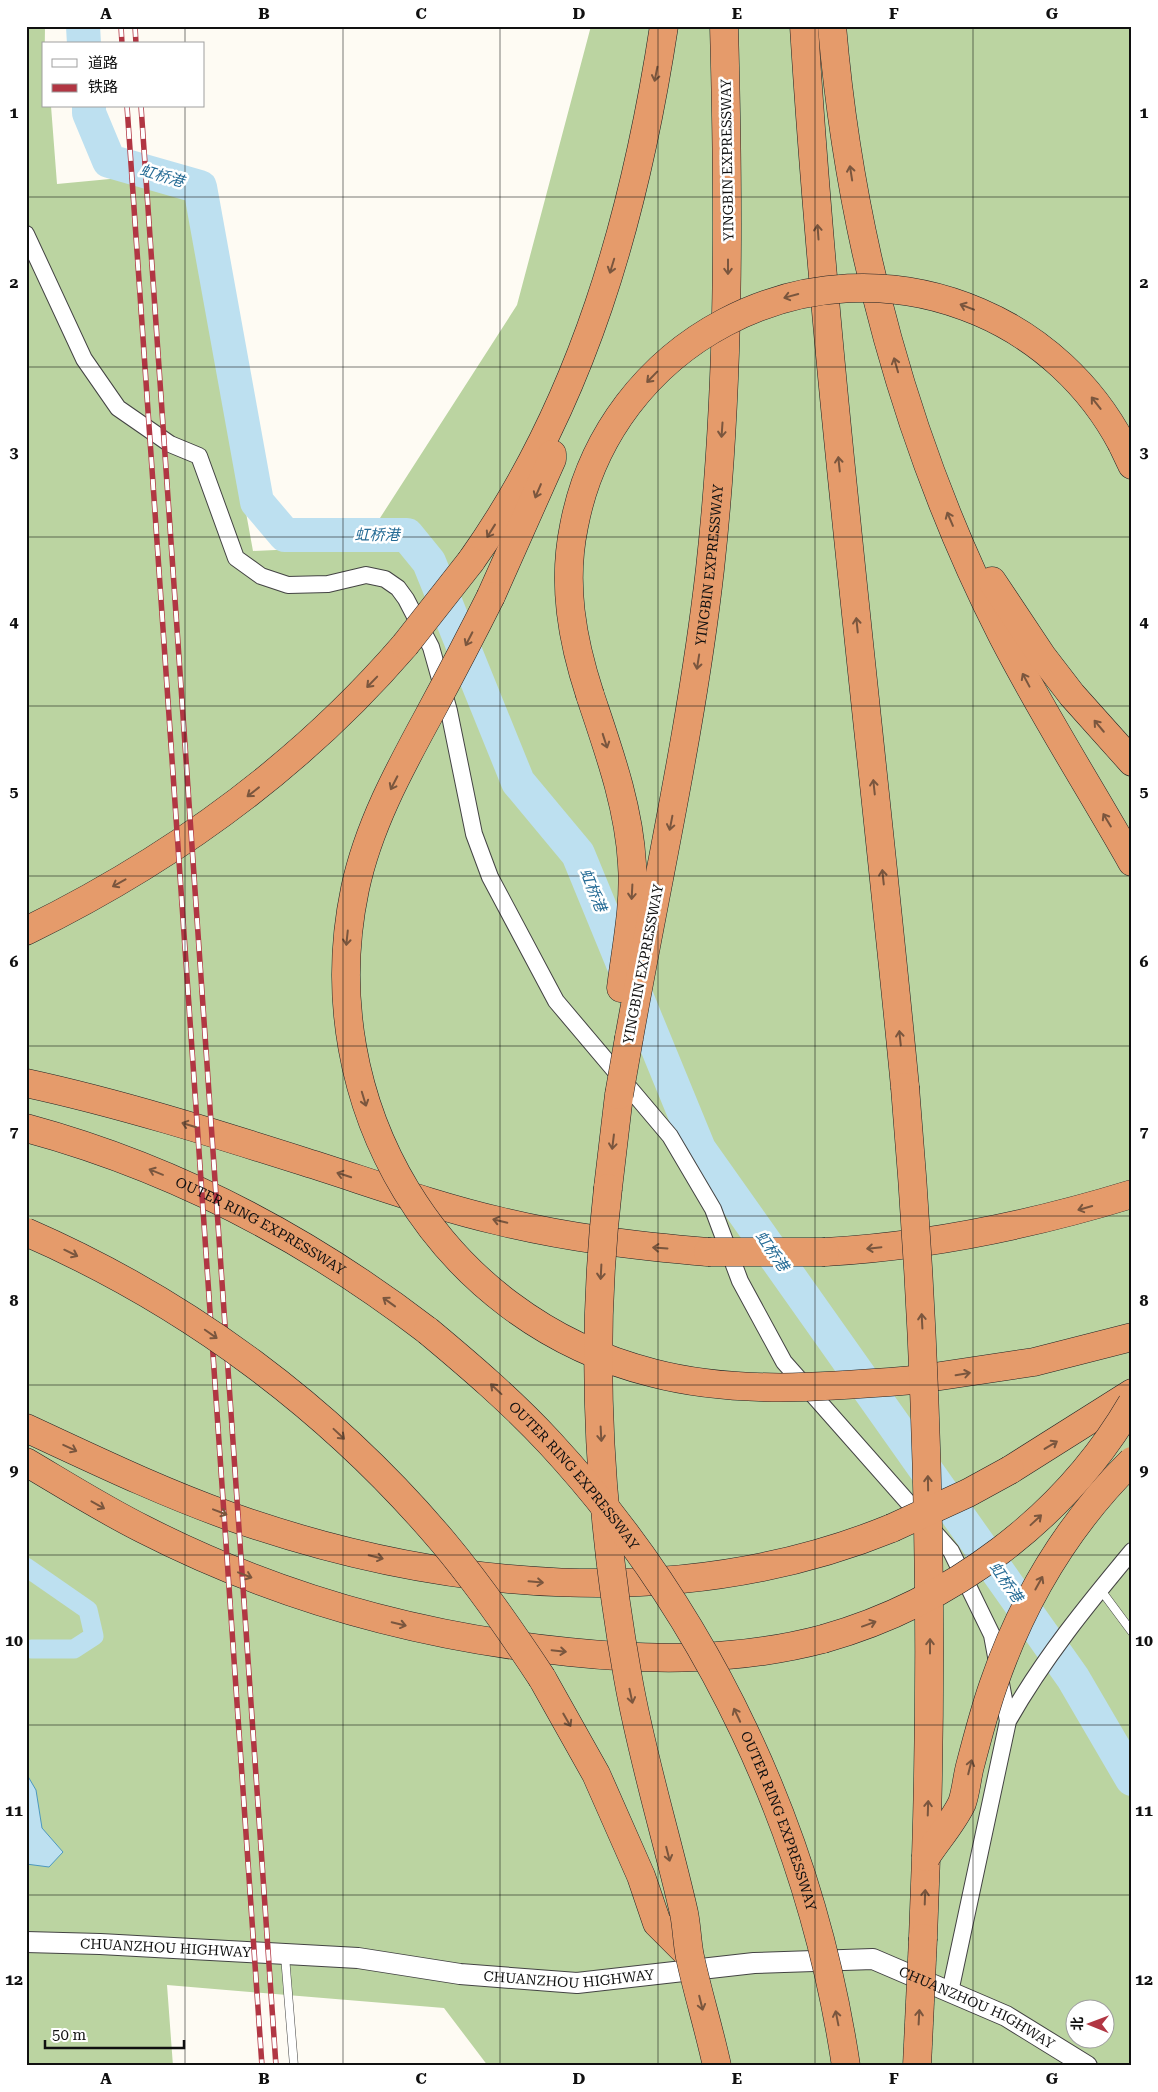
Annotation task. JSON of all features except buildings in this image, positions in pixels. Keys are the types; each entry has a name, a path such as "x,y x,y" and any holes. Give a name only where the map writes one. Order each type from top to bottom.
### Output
{"highway":[{"path":"26,931 126,879 221,816 308,746 346,709 405,646 471,561 512,498 550,428 591,330 615,257 644,136 664,26"},
{"name":"YINGBIN EXPRESSWAY","path":"689,1955 684,1915 642,1746 628,1680 616,1604 604,1489 599,1412 601,1278 605,1210 619,1096 686,740 704,614 718,480 728,306 724,26"},
{"path":"804,26 831,383 905,1087 918,1249 928,1464 930,1679 926,1857 916,2066"},
{"path":"832,26 843,127 854,193 884,324 924,452 969,564 1002,634 1032,692 1132,862"},
{"path":"629,1038 618,1008 631,906 632,863 630,843 613,767 574,640 568,584 574,527 590,472 601,446 632,398 651,377 694,340 744,312 770,302 807,292 854,287 911,291 948,300 992,317 1017,331 1062,366 1082,386 1100,408 1127,455"},
{"path":"550,428 552,458 491,596 379,815 364,854 349,919 345,986 352,1052 370,1116 397,1177 434,1232 480,1280 532,1321 591,1352 654,1374 715,1383 829,1386 914,1380 1034,1362 1132,1337"},
{"path":"969,564 994,583 1042,656 1072,695 1132,762"},
{"path":"26,1083 96,1099 189,1125 447,1208 498,1221 600,1241 708,1252 825,1252 905,1245 965,1236 1068,1213 1132,1194"},
{"name":"OUTER RING EXPRESSWAY","path":"26,1128 156,1171 252,1216 344,1270 428,1331 511,1404 584,1482 650,1566 707,1657 755,1753 794,1852 824,1956 846,2066"},
{"path":"26,1232 101,1268 150,1295 242,1355 328,1425 408,1502 479,1586 542,1678 600,1783 641,1876 657,1923 689,1955 717,2066"},
{"path":"26,1428 121,1473 231,1516 362,1554 505,1579 600,1584 695,1578 790,1561 836,1548 892,1528 968,1493 1010,1470 1132,1393"},
{"path":"26,1462 142,1529 236,1572 333,1606 431,1632 531,1649 651,1658 727,1656 764,1652 823,1639 874,1623 950,1585 1005,1548 1047,1510 1084,1470 1132,1403"},
{"path":"926,1857 962,1803 972,1756 993,1687 1013,1633 1028,1603 1057,1553 1081,1519 1132,1461"}],"street":[{"path":"26,234 84,359 118,408 170,444 199,456 236,558 261,576 288,585 328,584 366,575 385,579 398,588 406,599 433,656 449,711 474,834 487,868 556,1001 670,1136 712,1209 740,1281 784,1362 951,1551 992,1635 1008,1720"},
{"path":"950,1992 1008,1720 1031,1680 1095,1595 1132,1551"},
{"name":"CHUANZHOU HIGHWAY","path":"26,1942 100,1944 358,1958 460,1974 577,1983 754,1963 873,1959 1006,2016 1087,2066"}],"lane":[{"path":"1095,1595 1132,1632"},
{"path":"285,1954 294,2066"}],"green space":[{"path":"26,26 45,26 45,42 42,42 42,108 51,108 57,184 184,172 253,551 362,546 517,305 591,26 1132,26 1132,2066 488,2066 444,2008 167,1985 173,2066 26,2066"}],"water":[{"path":"26,1773 36,1790 42,1828 63,1852 49,1867 26,1864"}],"waterway":[{"name":"虹桥港","path":"83,26 84,42"},
{"name":"虹桥港","path":"89,108 89,113 109,161 200,187 257,502 285,535 407,535 429,562 518,782 578,854 699,1149 1073,1678 1132,1779"},
{"path":"26,1567 88,1610 94,1636 74,1649 31,1649"}],"railway":[{"path":"121,26 122,42"},
{"path":"135,26 136,42"},
{"path":"127,108 262,2066"},
{"path":"141,108 276,2066"}]}
